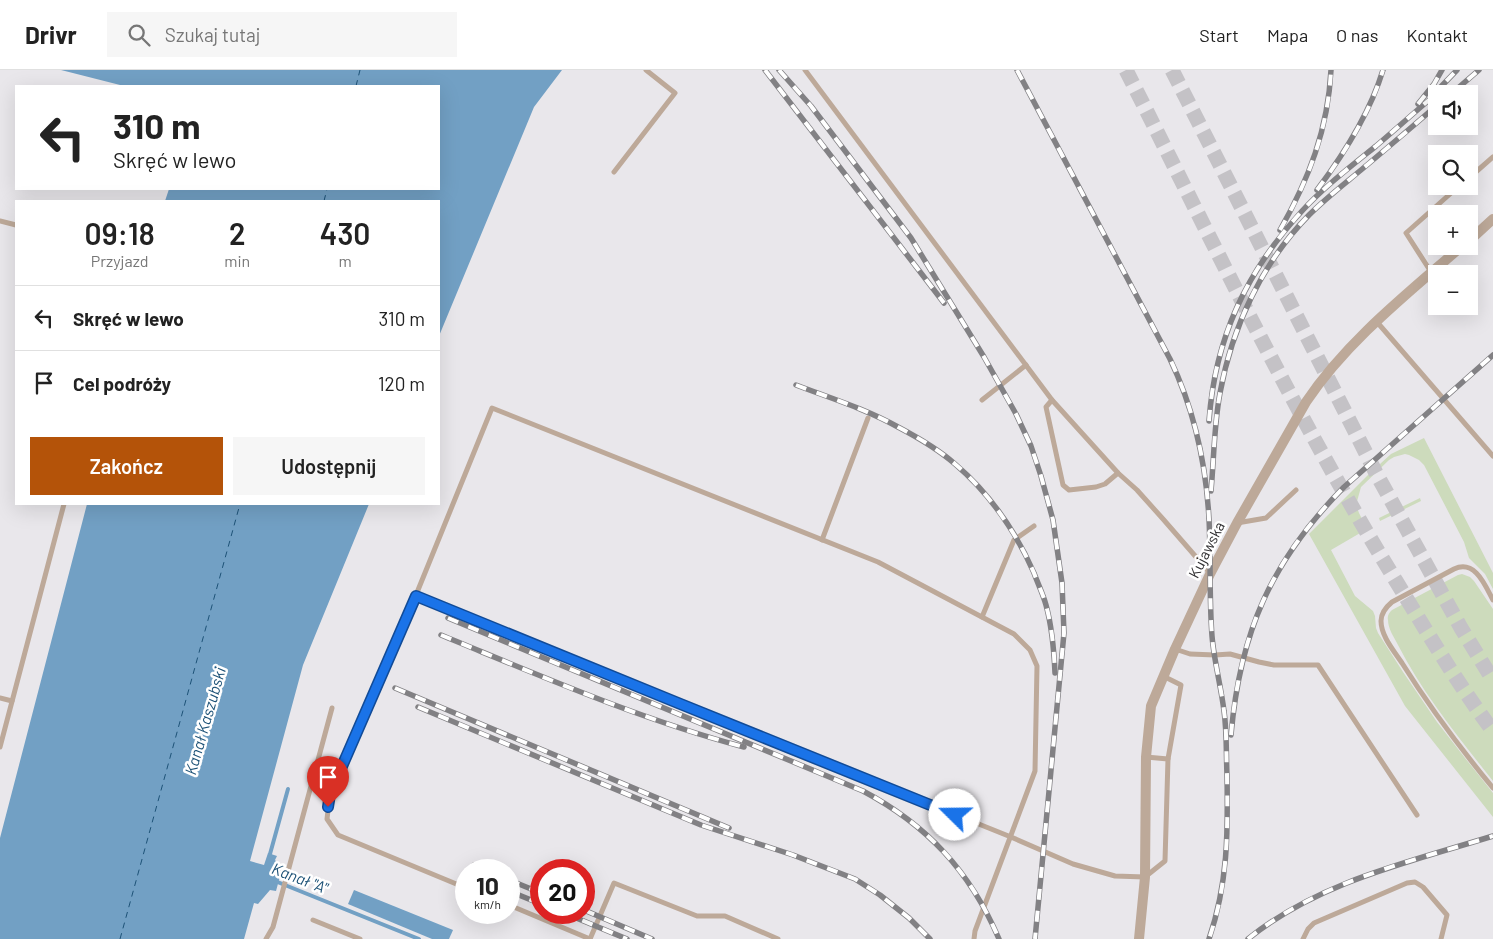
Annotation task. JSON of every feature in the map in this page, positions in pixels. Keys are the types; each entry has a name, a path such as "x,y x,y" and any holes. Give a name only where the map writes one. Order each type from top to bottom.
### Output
{"street":[{"path":"1478,232 1493,219"},
{"name":"Kujawska","path":"1441,265 1452,255"},
{"name":"Kujawska","path":"1139,939 1145,877 1146,757 1151,706 1163,676 1210,574 1237,523 1317,386 1361,335 1428,277"}],"lane":[{"path":"614,172 675,93 646,70"},
{"path":"805,70 1052,400 1118,473 1164,519 1210,574"},
{"path":"1478,170 1493,157"},
{"path":"1428,267 1406,233 1449,195"},
{"path":"0,221 15,225"},
{"path":"1377,322 1493,456"},
{"path":"982,400 1026,365"},
{"path":"1052,400 1046,407 1063,485 1069,490 1096,488 1105,484 1118,473"},
{"path":"455,883 338,835 327,819 330,794 416,596 492,408 878,562 1014,634 1030,650 1037,666 1035,771 975,931 974,939"},
{"path":"822,540 868,418"},
{"path":"1237,523 1266,518 1296,490"},
{"path":"0,747 64,505"},
{"path":"982,617 1014,540 1034,526"},
{"path":"1493,600 1477,574 1472,569 1462,566 1392,602 1383,613 1381,621 1388,640 1412,680 1493,788"},
{"path":"416,596 1073,864 1115,876 1145,877 1165,861 1168,759 1181,685 1163,676"},
{"path":"1175,649 1190,654 1215,656 1230,654 1274,664 1318,665 1417,815"},
{"path":"0,698 12,701"},
{"path":"266,939 273,927 332,708"},
{"path":"1146,757 1168,759"},
{"path":"1303,939 1308,929 1314,923 1407,883 1415,882 1423,887 1447,915 1440,939"},
{"path":"520,910 590,939 614,883 697,916 725,916 778,939"},
{"path":"313,920 360,939"}],"green space":[{"path":"1424,438 1493,573 1493,589 1485,574 1469,558 1464,542 1424,465 1419,460 1405,454 1389,460 1361,487 1356,505 1367,529 1331,550 1355,596 1373,611 1378,633 1403,672 1437,722 1493,793 1493,817 1405,706 1309,534 1391,454"},
{"path":"1420,498 1421,501 1380,521 1379,518"},
{"path":"1462,574 1474,581 1493,609 1493,781 1430,698 1408,663 1388,623 1388,616 1392,610"}],"water":[{"path":"61,70 562,70 534,107 440,334 440,200 165,200 169,190 440,190 440,85 120,85"},
{"name":"Kanał Kaszubski","path":"87,505 369,505 303,665 250,861 264,865 268,853 277,856 275,860 282,869 276,891 270,890 258,904 254,903 244,939 0,939 0,838"},
{"path":"354,890 453,930 449,939 432,939 348,904"}],"waterway":[{"path":"270,854 288,789"},
{"name":"Kanał \"A\"","path":"275,881 419,939"}],"ferry route":[{"path":"356,85 360,70"},
{"path":"324,200 327,190"},
{"path":"120,939 240,505"}],"tunnel":[{"path":"1126,70 1323,456 1431,638 1493,731"},
{"path":"1172,70 1376,473 1461,628 1493,680"}],"railway":[{"path":"765,70 944,303"},
{"path":"779,70 811,106 911,238 984,357 1016,414 1031,446 1041,476 1053,520 1062,583 1064,633 1035,939"},
{"path":"1017,70 1170,359 1186,397 1202,457 1210,534 1212,636 1225,719 1227,775 1226,858 1220,898 1209,939"},
{"path":"1280,230 1300,192 1315,153 1326,113 1331,70"},
{"path":"1317,190 1337,162 1364,117 1383,70"},
{"path":"1418,104 1434,84 1442,70"},
{"path":"1443,85 1457,70"},
{"path":"1462,85 1479,70"},
{"path":"1209,421 1212,391 1226,334 1250,282 1265,258 1282,234 1319,194 1428,101"},
{"path":"1211,491 1216,417 1225,368 1241,320 1263,275 1292,234 1309,215 1428,113"},
{"path":"1231,735 1235,698 1251,631 1264,600 1297,542 1344,487 1493,355"},
{"path":"796,385 873,415 935,448 967,475 990,500 1010,528 1034,573 1048,613 1055,673"},
{"path":"448,618 863,791 886,804 927,835 960,871 975,892 999,939"},
{"path":"441,635 628,710 744,747"},
{"path":"395,688 729,828"},
{"path":"418,707 701,825 793,855 855,879 880,895 909,918 930,939"},
{"path":"1248,939 1275,919 1334,888 1397,865 1493,836"},
{"path":"520,884 530,889"},
{"path":"520,895 530,900"},
{"path":"595,915 652,939"},
{"path":"591,924 627,939"}],"route":[{"path":"328,807 330,794 416,596 955,815"}]}
